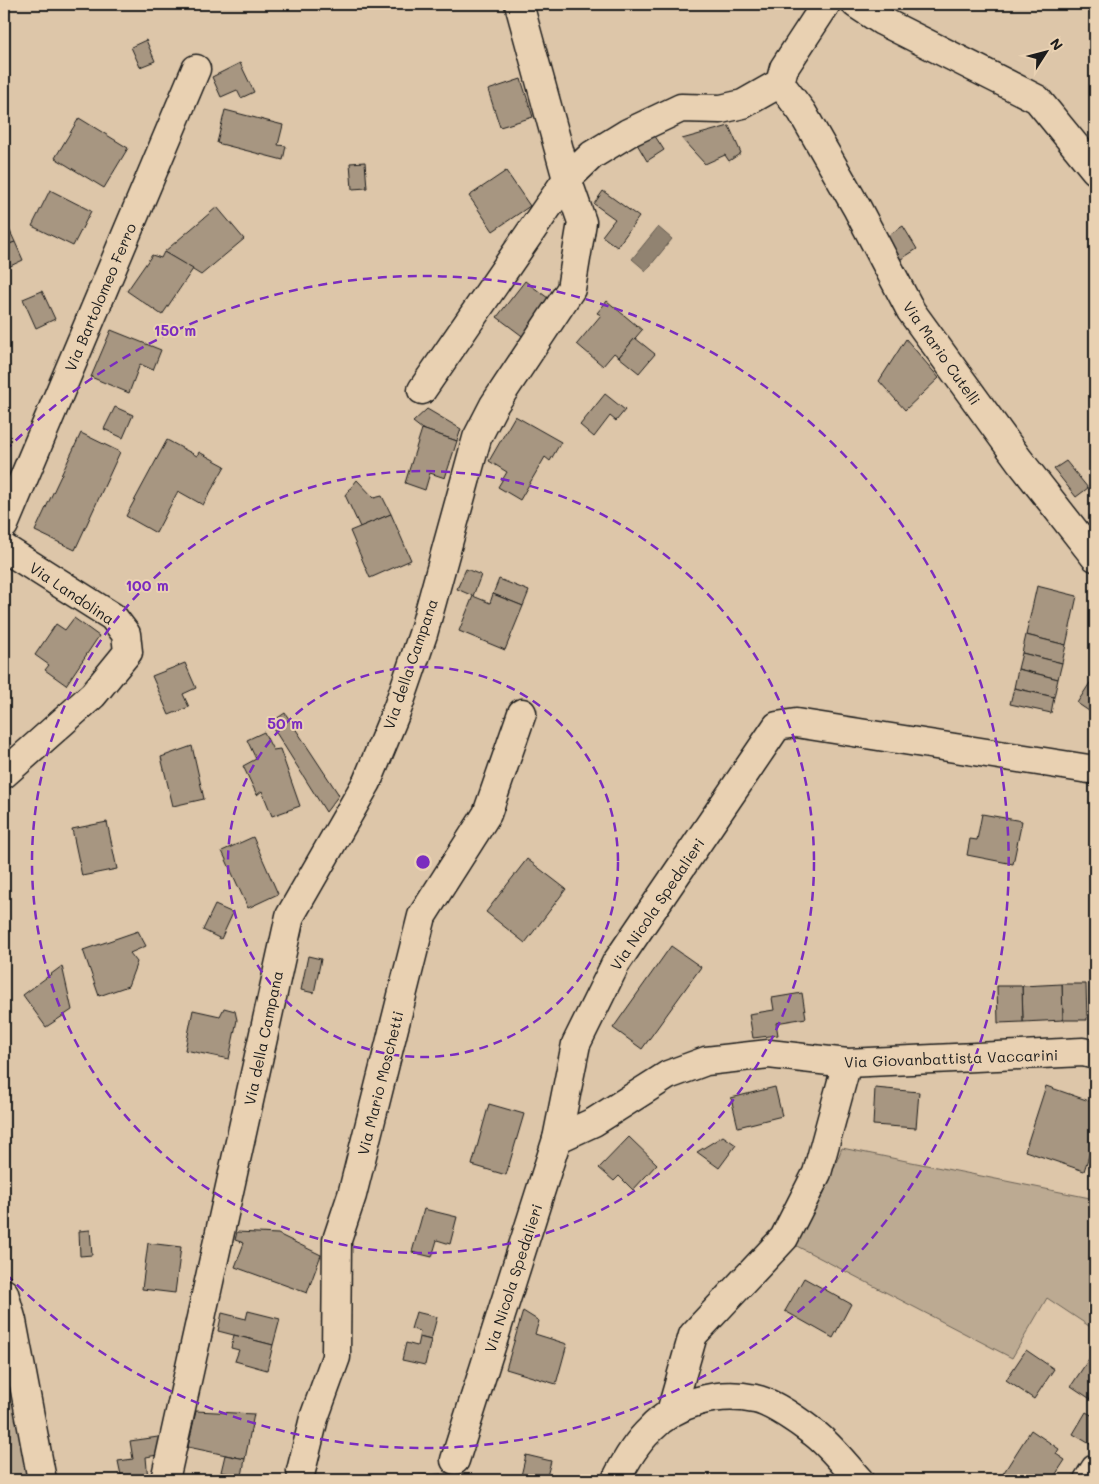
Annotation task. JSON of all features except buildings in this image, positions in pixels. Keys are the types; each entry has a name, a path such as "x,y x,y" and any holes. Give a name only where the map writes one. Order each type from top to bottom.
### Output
{"street":[{"name":"Via della Campana","path":"165,1480 290,916 366,782 398,707 423,634 477,438 494,405 571,289 582,222 567,179 520,4"},
{"path":"422,390 567,179 592,155 628,133 681,108 721,109 743,104 780,83 784,68 826,4"},
{"path":"856,4 882,21 1037,99 1095,170"},
{"name":"Via Bartolomeo Ferro","path":"4,524 196,69"},
{"name":"Via Mario Cutelli","path":"780,83 802,112 817,138 857,208 911,311 1019,460 1095,557"},
{"name":"Via Landolina","path":"4,548 113,617 126,634 128,652 93,695 4,774"},
{"name":"Via Mario Moschetti","path":"304,1477 314,1418 336,1357 337,1240 352,1196 422,916 487,814 522,713"},
{"name":"Via Nicola Spedalieri","path":"455,1460 557,1139 576,1044 616,963 777,726 796,723 1095,770"},
{"name":"Via Giovanbattista Vaccarini","path":"557,1139 594,1122 668,1075 706,1061 769,1054 847,1063 1083,1052 1095,1055"},
{"path":"671,1412 693,1335 784,1238 809,1189 817,1173 847,1063"},
{"path":"4,1293 12,1321 42,1480"},
{"path":"616,1480 628,1458 650,1430 671,1412 699,1400 727,1396 757,1399 784,1412 816,1434 859,1480"},
{"path":"1088,1480 1095,1469"}],"shaded area":[{"path":"658,227 672,239 646,271 632,259"},
{"path":"842,1148 1095,1199 1095,1330 1047,1298 1012,1358 793,1244 823,1195"},
{"path":"4,1346 28,1480 4,1480"}]}
